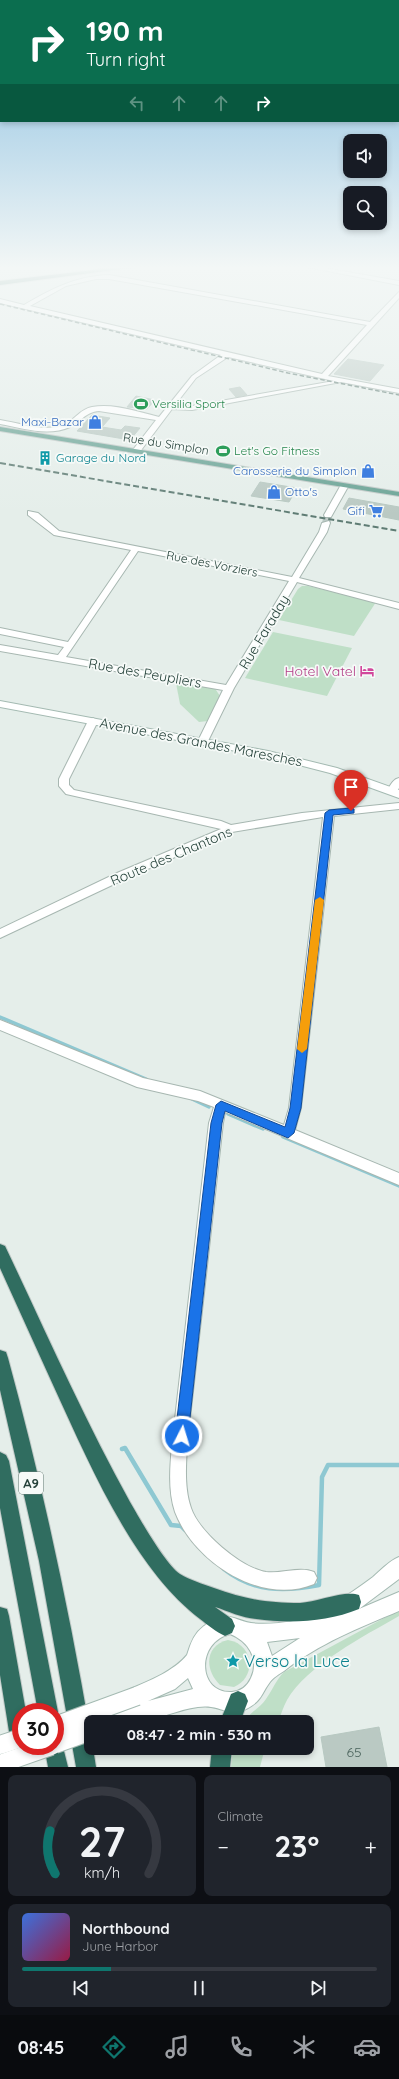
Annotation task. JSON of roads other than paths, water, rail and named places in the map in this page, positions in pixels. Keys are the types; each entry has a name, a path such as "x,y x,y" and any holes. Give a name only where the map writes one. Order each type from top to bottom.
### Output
{"highway":[{"path":"0,1251 93,1452 136,1530 154,1557 192,1601 225,1626"},
{"name":"A9","path":"0,1358 39,1520 58,1610 86,1767"},
{"name":"A9","path":"0,1461 46,1703"},
{"path":"173,1580 214,1597 255,1610 301,1612 324,1609 352,1602"},
{"path":"0,1616 14,1703"},
{"path":"233,1715 238,1701"},
{"path":"23,1755 25,1767"},
{"path":"56,1755 58,1767"},
{"path":"220,1767 221,1755"}],"main road":[{"name":"Rue du Simplon","path":"0,429 399,494"},
{"name":"Avenue des Grandes Maresches","path":"0,704 203,741 308,763 396,792"},
{"path":"248,1632 283,1632 296,1630 313,1623 376,1587 399,1566"},
{"path":"262,1676 274,1666 319,1638 399,1601"},
{"path":"225,1626 234,1626 248,1632 255,1638 262,1651 264,1661 262,1676 258,1686 251,1694 238,1701 222,1701 213,1697 203,1688 198,1679 195,1660 203,1639 215,1629 225,1626"},
{"path":"127,1715 195,1660"},
{"path":"64,1724 140,1704 169,1703 197,1697 213,1697"},
{"path":"64,1741 84,1734"},
{"path":"0,1745 12,1741"},
{"path":"0,1764 26,1755"}],"street":[{"path":"203,349 323,377 399,391"},
{"path":"323,377 348,349"},
{"path":"136,451 194,377 226,355"},
{"path":"170,407 192,408 342,380"},
{"path":"0,422 45,429 56,428 74,423 85,411 97,408 162,419"},
{"path":"328,515 344,485"},
{"name":"Rue des Vorziers","path":"31,513 37,516 54,532 295,580 399,606"},
{"name":"Rue Faraday","path":"203,741 229,688 295,580 323,532 326,523"},
{"path":"61,658 136,549"},
{"path":"0,631 69,645"},
{"name":"Rue des Peupliers","path":"0,648 229,688"},
{"path":"93,721 64,779 64,786 67,790 82,795 221,824 230,829"},
{"path":"396,792 399,781"},
{"name":"Route des Chantons","path":"0,934 120,876 230,829 262,822 399,806"},
{"path":"288,1133 295,1108 329,813"},
{"path":"0,1025 141,1083 192,1094 221,1105 399,1179"},
{"path":"221,1105 216,1123 183,1416 178,1480 180,1501 187,1520 197,1532 217,1553 249,1575 271,1581 308,1578"}],"waterway":[{"path":"0,1017 146,1079"},
{"path":"192,1099 209,1107"},
{"path":"228,1114 263,1129"},
{"path":"283,1137 399,1186"},
{"path":"122,1449 125,1448 171,1525 181,1526 185,1530"},
{"path":"224,1569 235,1577 246,1582 269,1588 293,1589 319,1585 322,1477 328,1465 399,1465"}],"tunnel":[{"path":"326,523 328,515"}],"railway":[{"path":"190,349 288,373 399,395"},
{"path":"0,463 399,531"}],"place":[{"name":"Versilia Sport","path":"141,404"},
{"name":"Maxi-Bazar","path":"95,422"},
{"name":"Let's Go Fitness","path":"223,451"},
{"name":"Garage du Nord","path":"45,458"},
{"name":"Carosserie du Simplon","path":"368,471"},
{"name":"Otto's","path":"274,492"},
{"name":"Gifi","path":"376,511"},
{"name":"Hotel Vatel","path":"367,671"},
{"name":"Verso la Luce","path":"233,1661"}]}
